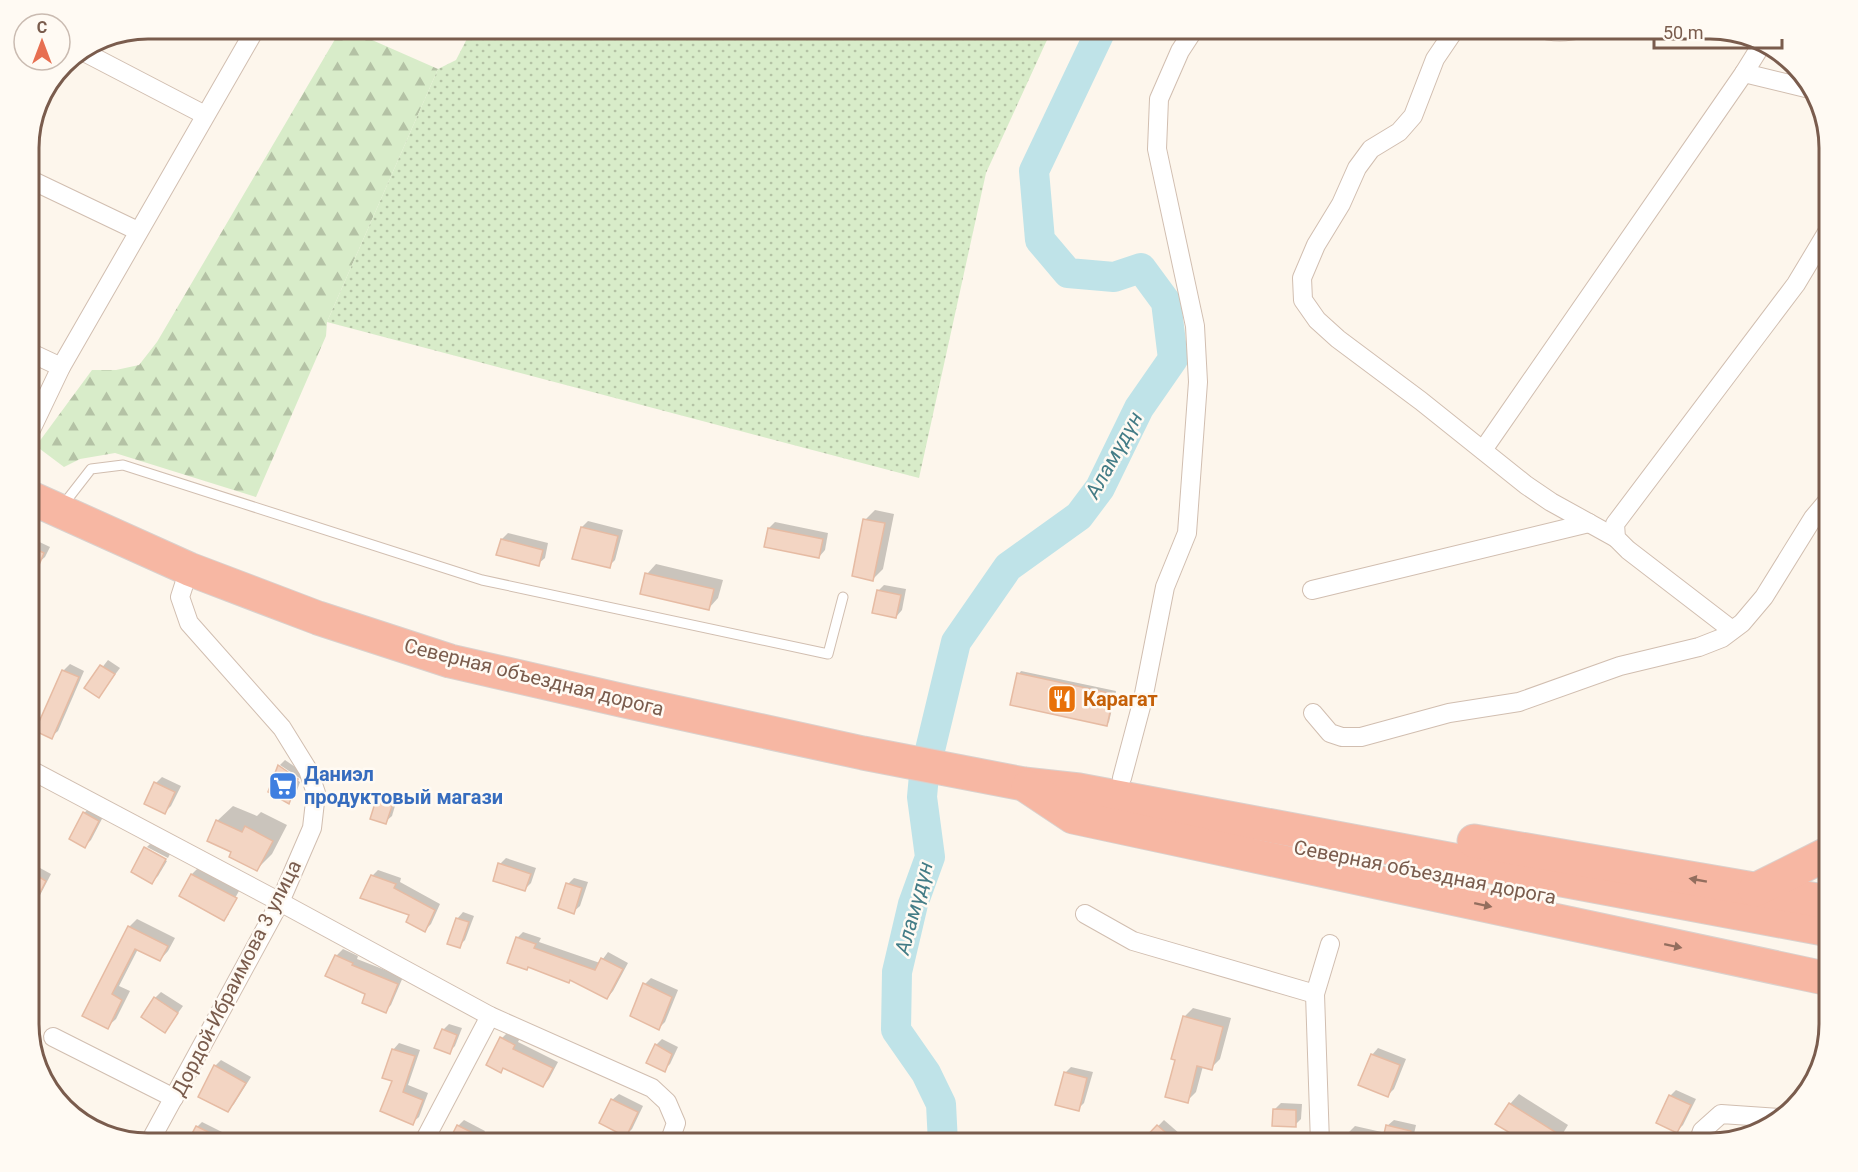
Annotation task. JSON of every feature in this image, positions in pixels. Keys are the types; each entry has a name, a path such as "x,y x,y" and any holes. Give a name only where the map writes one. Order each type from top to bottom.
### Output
{"highway":[{"name":"Северная объездная дорога","path":"39,502 189,569 318,618 450,661 863,753 1014,782 1090,792 1819,928"},
{"path":"1014,782 1122,778 1819,900"},
{"path":"1014,782 1073,817 1819,977"},
{"name":"Северная объездная дорога","path":"1014,782 1075,805 1819,948"},
{"path":"1755,890 1819,858"}],"street":[{"path":"39,413 61,367 250,39"},
{"path":"1122,778 1143,699 1166,587 1187,534 1198,382 1195,326 1157,149 1160,99 1180,51 1188,39"},
{"path":"1449,39 1435,59 1413,116 1399,132 1371,149 1357,168 1341,204 1316,245 1302,278 1303,300 1317,320 1338,339 1551,502 1616,538 1628,550 1732,630"},
{"path":"1483,450 1758,51"},
{"path":"91,56 205,115"},
{"path":"1744,73 1800,87"},
{"path":"39,183 138,231"},
{"path":"1616,538 1615,524 1796,284 1819,247"},
{"path":"39,357 61,367"},
{"path":"1313,713 1330,733 1342,737 1361,737 1449,713 1519,702 1620,666 1699,647 1722,638 1742,623 1764,597 1819,511"},
{"path":"1312,590 1588,523"},
{"name":"Дордой-Ибраимова 3 улица","path":"155,1133 280,902 312,828 316,793 308,770 282,728 189,623 180,597 189,569"},
{"path":"39,775 490,1016 651,1089 667,1102 676,1123 672,1133"},
{"path":"1085,914 1132,941 1315,994"},
{"path":"1320,1133 1315,994 1330,944"},
{"path":"428,1133 490,1016"},
{"path":"53,1037 174,1098"},
{"path":"1701,1133 1721,1114 1766,1117"}],"lane":[{"path":"59,512 91,469 123,465 482,580 828,654 843,597"}],"green space":[{"path":"335,39 370,39 438,69 327,322 326,336 256,497 115,453 80,459 64,467 39,448 39,442 92,370 116,370 139,365 157,342"},
{"path":"467,39 1047,39 986,173 919,478 327,322 438,69 456,60"}],"building":[{"path":"863,519 885,523 873,581 852,576"},
{"path":"581,527 618,536 610,568 572,559"},
{"path":"768,528 823,539 819,558 764,547"},
{"path":"501,539 543,550 539,566 496,555"},
{"path":"39,551 44,553 39,565"},
{"path":"645,573 714,589 709,610 640,594"},
{"path":"877,590 901,595 896,618 872,613"},
{"path":"100,665 115,674 99,698 84,688"},
{"path":"62,670 79,677 52,739 39,733 39,722"},
{"name":"Карагат","path":"1017,673 1114,694 1107,726 1010,705"},
{"name":"Даниэл продуктовый магази","path":"278,765 298,779 289,804 268,792"},
{"path":"154,782 175,792 165,814 144,804"},
{"path":"376,800 392,806 386,824 370,819"},
{"path":"83,812 99,821 85,848 69,839"},
{"path":"216,820 242,832 245,826 273,841 257,871 229,857 231,852 207,841"},
{"path":"144,847 166,859 152,884 131,872"},
{"path":"498,863 531,874 525,891 493,881"},
{"path":"191,874 237,898 224,921 179,896"},
{"path":"371,875 396,884 394,888 435,910 425,932 406,922 409,915 360,898"},
{"path":"39,877 46,881 39,895"},
{"path":"566,883 582,888 574,914 558,908"},
{"path":"456,918 469,922 460,948 447,944"},
{"path":"128,926 168,946 160,961 135,949 112,994 122,1000 108,1029 82,1016"},
{"path":"516,937 536,944 534,948 595,970 601,958 623,969 607,999 570,980 569,983 528,967 527,970 507,963"},
{"path":"335,955 353,963 352,965 398,984 386,1013 362,1003 365,994 325,976"},
{"path":"643,983 672,997 659,1030 630,1016"},
{"path":"154,997 178,1013 165,1033 141,1017"},
{"path":"1183,1016 1223,1027 1212,1070 1197,1066 1188,1103 1165,1097 1175,1060 1171,1059"},
{"path":"442,1029 457,1035 450,1054 434,1048"},
{"path":"500,1037 515,1045 513,1049 553,1068 543,1087 503,1068 501,1073 486,1065"},
{"path":"655,1044 672,1054 665,1072 646,1063"},
{"path":"392,1049 415,1056 403,1092 423,1100 413,1125 380,1111 392,1081 382,1078"},
{"path":"1371,1054 1400,1065 1388,1097 1358,1085"},
{"path":"214,1065 246,1083 228,1112 198,1097"},
{"path":"1064,1072 1087,1078 1079,1111 1055,1105"},
{"path":"1669,1095 1691,1105 1677,1133 1656,1123"},
{"path":"611,1099 638,1112 628,1133 618,1133 599,1123"},
{"path":"1509,1103 1557,1133 1510,1133 1495,1124"},
{"path":"1273,1109 1296,1110 1296,1127 1272,1126"},
{"path":"457,1125 473,1133 453,1133"},
{"path":"1157,1125 1166,1133 1149,1133"},
{"path":"1386,1125 1411,1131 1410,1133 1384,1133"},
{"path":"196,1126 210,1133 192,1133"}],"waterway":[{"name":"Аламүдүн","path":"942,1133 941,1104 926,1073 896,1030 897,972 913,904 930,857 922,797 924,775 956,642 1008,567 1079,516 1100,488 1139,408 1173,359 1166,302 1141,268 1114,277 1068,273 1040,240 1034,171 1097,39"}],"place":[{"name":"Карагат","path":"1062,699"},
{"name":"Даниэл продуктовый магази","path":"283,786"}]}
